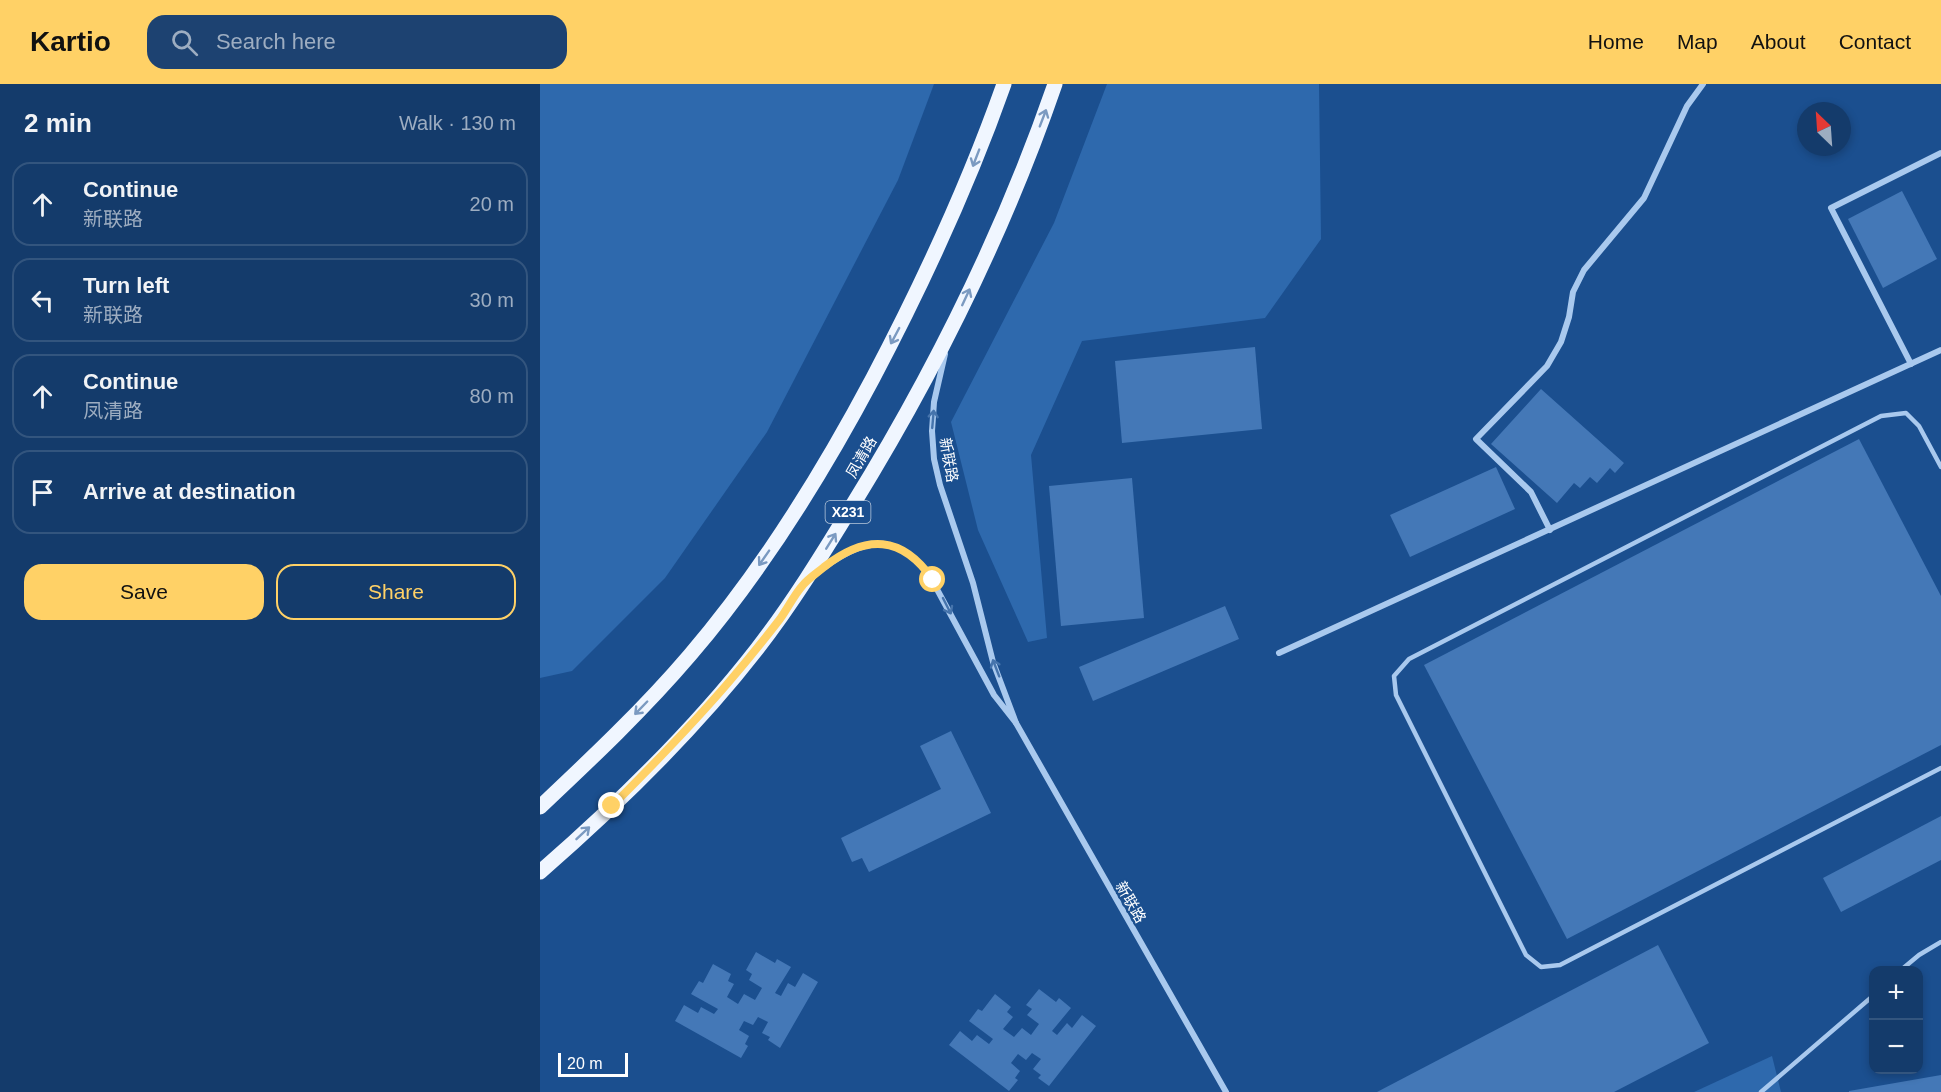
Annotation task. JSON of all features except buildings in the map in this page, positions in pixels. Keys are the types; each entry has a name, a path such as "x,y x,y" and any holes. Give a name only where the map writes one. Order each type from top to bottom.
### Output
{"main road":[{"name":"凤清路","path":"540,807 608,742 691,654 742,590 808,492 849,424 904,318 970,173 1004,84"},
{"name":"凤清路","path":"540,872 612,806 701,714 756,651 804,584 910,409 949,336 1018,183 1055,84"}],"street":[{"path":"1550,530 1532,492 1476,439 1547,366 1561,342 1569,317 1573,292 1584,270 1644,198 1687,106 1703,84"},
{"path":"1911,364 1831,208 1941,153"},
{"name":"新联路","path":"949,336 934,402 932,431 934,459 940,485 973,583 993,662 1016,723"},
{"path":"1279,653 1941,350"},
{"name":"新联路","path":"804,584 832,561 853,549 873,544 894,546 909,553 922,566 933,580 994,694 1016,723 1226,1092"}],"lane":[{"path":"1941,467 1919,426 1906,413 1881,416 1409,659 1394,676 1396,695 1526,955 1541,968 1560,965 1941,768"},
{"path":"1906,966 1941,942"},
{"path":"1761,1092 1869,999"}],"shaded area":[{"path":"540,84 934,84 898,180 767,432 665,578 572,671 540,678"},
{"path":"1107,84 1319,84 1321,239 1265,318 1082,341 1031,455 1047,638 1028,642 978,530 951,422 1054,223"},
{"path":"1772,1056 1781,1092 1694,1092"}],"route":[{"path":"612,806 672,746 729,683 756,651 804,584 832,561 853,549 873,544 894,546 909,553 933,580"}]}
